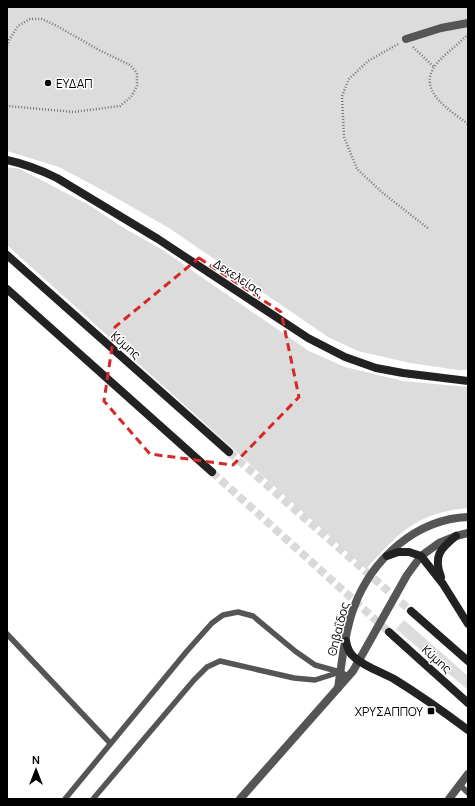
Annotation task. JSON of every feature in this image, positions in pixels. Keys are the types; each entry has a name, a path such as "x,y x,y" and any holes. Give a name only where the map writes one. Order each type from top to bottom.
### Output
{"main road":[{"name":"Δεκελείας","path":"7,160 42,170 57,178 158,239 308,338 345,358 376,368 468,381"},
{"name":"Κύμης","path":"7,255 229,452"},
{"path":"7,289 212,472"},
{"path":"443,584 438,569 438,554 444,545 456,536"},
{"path":"387,556 398,552 409,552 421,556 443,584 468,624"},
{"name":"Κύμης","path":"410,611 468,661"},
{"name":"Κύμης","path":"389,632 468,703"},
{"path":"346,641 352,656 384,673 432,703 468,730"}],"street":[{"path":"406,39 441,28 468,23"},
{"name":"Θηβαΐδος","path":"338,689 346,641 354,607 374,570 408,536 427,527 453,518 468,517"},
{"path":"240,799 348,676 359,661 407,575 421,556 439,543 468,533"},
{"path":"449,799 468,774"}],"lane":[{"path":"65,799 197,640 212,623 223,615 238,612 252,616 295,651 315,664 348,676"},
{"path":"7,634 110,743"},
{"path":"93,799 194,680 207,667 220,661 294,678 315,680 340,672"},
{"path":"460,785 468,793"}],"path":[{"path":"7,46 18,26 30,19 42,19 99,50 130,64 137,73 137,86 131,97 120,106 74,112 7,106"},
{"path":"468,34 434,68 429,80 431,90 442,105 468,124"},
{"path":"429,229 384,194 357,169 344,137 342,96 348,79 368,61 406,39 434,68"}],"highlighted area":[{"path":"199,258 281,312 299,397 233,465 150,454 104,401 115,327"}],"shaded area":[{"path":"7,7 468,7 468,370 410,363 358,351 328,337 169,228 59,167 7,151"},
{"path":"7,167 20,169 89,205 127,230 158,247 309,351 345,367 403,381 468,387 468,508 435,514 410,526 366,569 7,245"},
{"path":"404,620 468,676 468,690 396,629"}],"tunnel":[{"path":"229,452 411,611"},
{"path":"212,472 389,632"}],"place":[{"name":"ΕΥΔΑΠ","path":"48,83"},
{"name":"ΧΡΥΣΑΠΠΟΥ","path":"431,711"}]}
